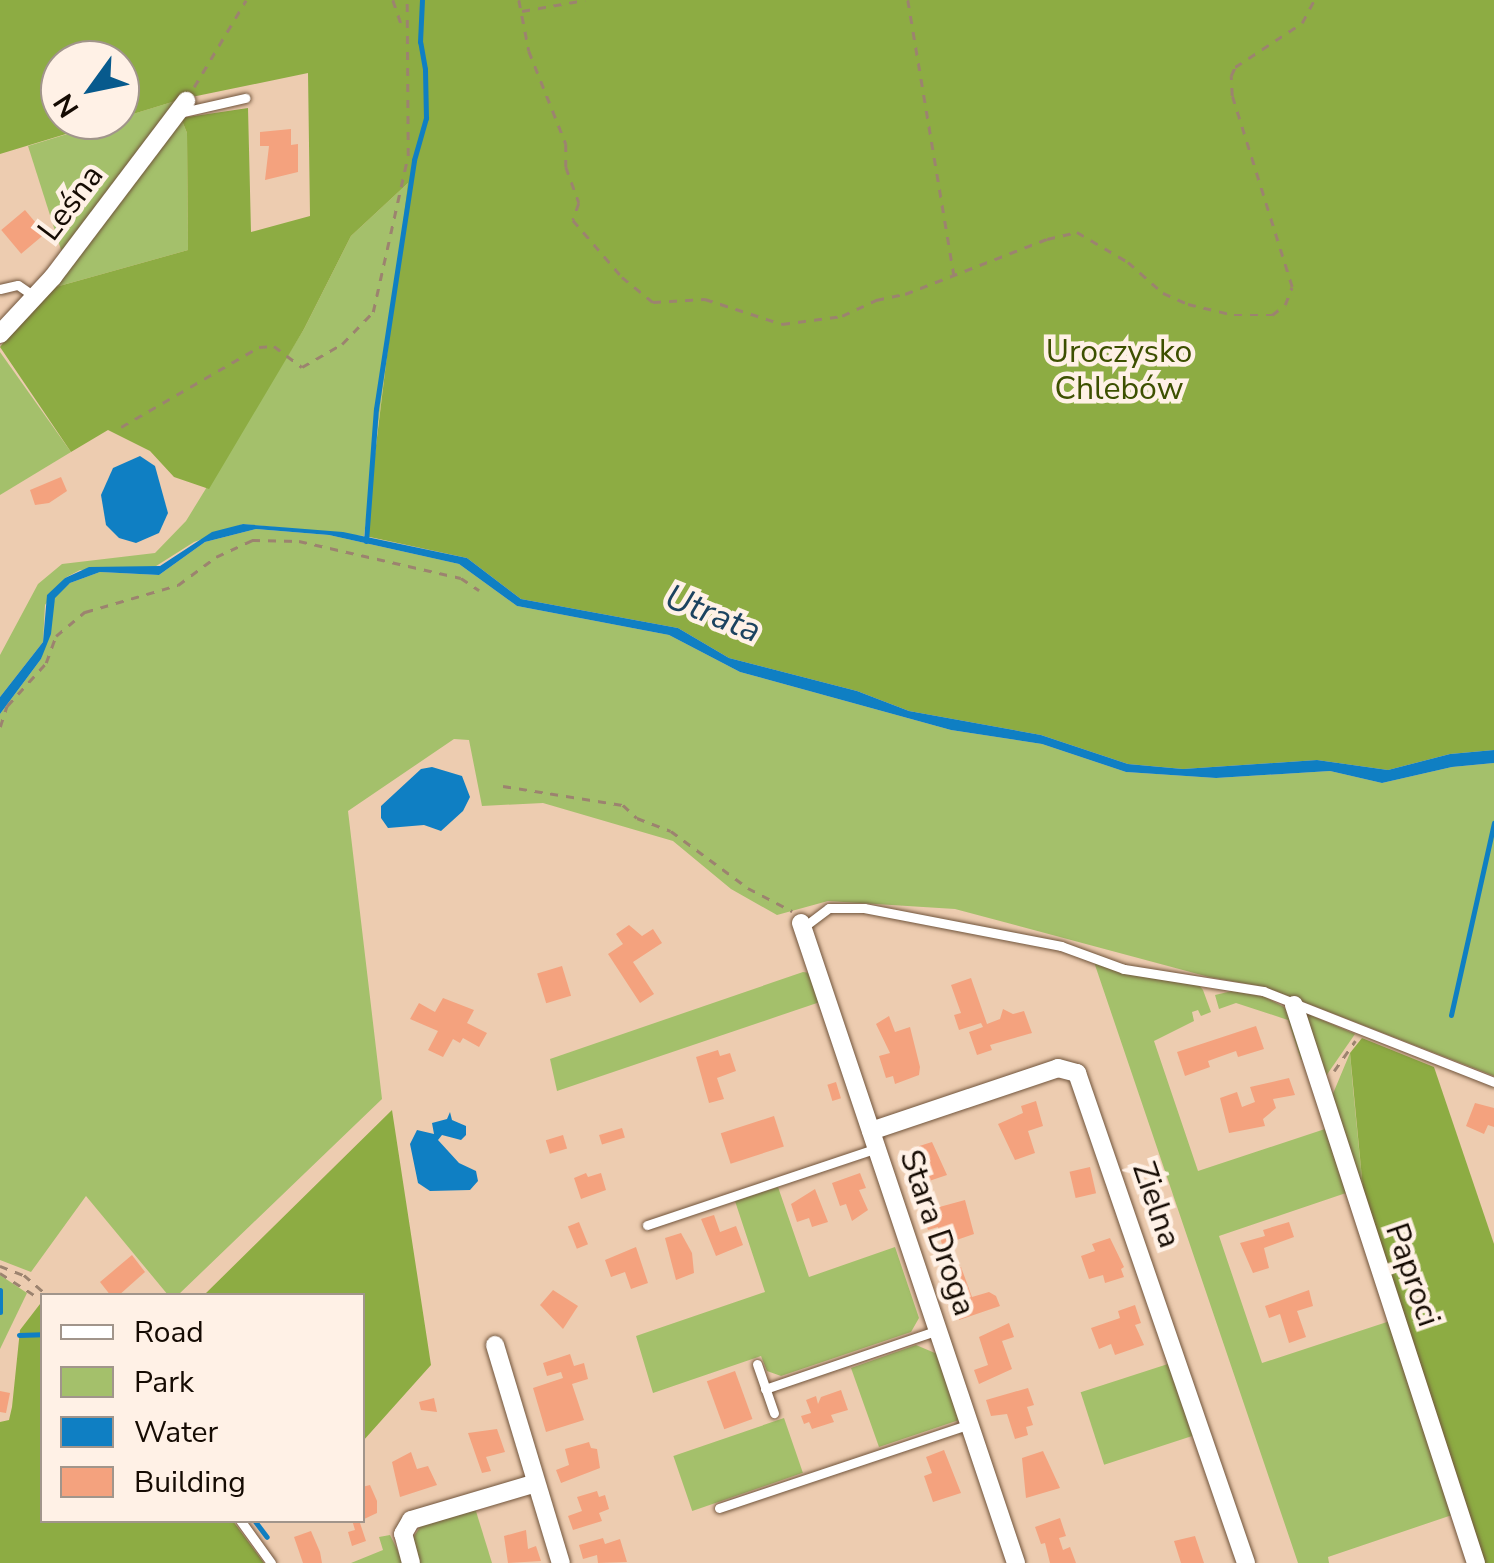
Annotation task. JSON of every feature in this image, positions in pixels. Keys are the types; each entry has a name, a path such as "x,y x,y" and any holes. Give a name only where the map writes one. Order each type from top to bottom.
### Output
{"street":[{"name":"Leśna","path":"0,334 35,296 181,108"},
{"name":"Stara Droga","path":"804,924 1016,1563"},
{"name":"Paproci","path":"1294,1005 1476,1563"},
{"name":"Zielna","path":"874,1140 1058,1068 1077,1073 1246,1563"},
{"path":"495,1344 561,1563"},
{"path":"411,1563 403,1534 411,1520 536,1483"}],"lane":[{"path":"181,108 245,98"},
{"path":"0,288 18,284 35,296"},
{"path":"804,924 820,911 846,906 932,918 1061,946 1124,969 1263,991 1494,1082"},
{"path":"647,1225 874,1140"},
{"path":"766,1389 938,1330"},
{"path":"757,1364 774,1413"},
{"path":"719,1508 970,1424"},
{"path":"242,1523 271,1563"}],"path":[{"path":"181,108 246,0"},
{"path":"393,0 404,30"},
{"path":"122,427 259,346 274,346 300,368 342,344 373,312 409,136 410,80 404,30 407,0"},
{"path":"518,0 529,51 566,144 566,167 579,204 572,220 622,277 653,302 705,299 782,324 842,316 876,300 1078,232 1128,262 1163,292 1188,304 1234,314 1272,314 1285,304 1292,287 1232,96 1231,76 1236,67 1302,23 1314,0"},
{"path":"520,11 585,0"},
{"path":"908,0 954,275"},
{"path":"0,728 7,706 46,663 56,636 84,612 178,585 216,557 252,540 299,541 462,578 479,590"},
{"path":"503,786 623,806 637,818 671,830 804,924"},
{"path":"1321,1094 1362,1032"},
{"path":"0,1266 24,1276 44,1293"},
{"path":"0,1273 40,1299"}],"green space":[{"name":"Uroczysko Chlebów","path":"0,0 1494,0 1494,750 1450,754 1388,770 1317,760 1183,769 1128,764 1041,735 909,711 857,691 729,658 678,628 521,599 467,558 365,536 408,183 351,236 304,329 209,489 174,477 150,451 108,430 71,452 0,347 45,290 188,250 187,133 181,118 248,108 251,232 310,216 308,73 182,99 140,112 140,40 40,40 40,140 46,140 0,154"},
{"path":"182,99 63,256 28,146 48,140 140,140 140,112"},
{"path":"181,118 187,133 188,250 45,290"},
{"path":"409,182 364,536 243,524 194,542 153,568 80,570 65,578 45,605 43,642 0,697 0,655 38,584 62,564 155,553 186,521 304,329 351,236"},
{"path":"0,352 71,452 0,495"},
{"path":"256,529 329,535 459,564 517,606 669,635 740,672 951,730 1042,744 1126,772 1216,778 1330,771 1382,783 1452,767 1494,763 1494,1076 1265,987 1209,977 955,909 828,901 777,915 731,889 673,841 543,803 482,806 469,740 454,739 348,811 382,1099 180,1293 166,1293 86,1196 31,1272 0,1260 0,714 41,659 55,597 70,583 100,572 159,575 205,542"},
{"path":"1094,962 1198,984 1203,990 1211,1012 1201,1016 1198,1010 1192,1012 1194,1021 1154,1041 1198,1171 1325,1129 1346,1193 1219,1236 1262,1363 1390,1321 1455,1514 1328,1557 1329,1563 1298,1563"},
{"path":"803,972 810,973 820,1002 557,1091 550,1059"},
{"path":"1232,991 1265,997 1284,1007 1291,1015 1306,1058 1301,1060 1288,1020 1236,1003 1219,1009 1215,995"},
{"path":"1303,1012 1355,1034 1326,1076"},
{"path":"1362,1038 1434,1067 1494,1244 1494,1563 1483,1563 1363,1189 1350,1053"},
{"path":"1350,1053 1353,1088 1363,1189 1332,1096"},
{"path":"392,1110 431,1365 365,1439 365,1293 206,1293"},
{"path":"778,1187 809,1277 895,1247 919,1318 911,1332 781,1376 767,1371 761,1356 653,1393 636,1336 765,1292 735,1201"},
{"path":"0,1275 27,1293 0,1349"},
{"path":"40,1304 40,1523 234,1523 264,1563 0,1563 0,1422 9,1420 12,1407 20,1330"},
{"path":"916,1345 942,1356 962,1419 879,1447 851,1368"},
{"path":"1171,1363 1194,1435 1104,1465 1081,1392"},
{"path":"784,1418 803,1473 692,1511 673,1456"},
{"path":"475,1508 492,1563 418,1563 413,1538 422,1524"},
{"path":"390,1535 404,1563 351,1563 383,1550 379,1537"}],"water":[{"path":"140,456 155,466 168,513 159,533 136,543 119,538 106,525 101,495 113,468"},
{"path":"243,524 343,532 467,558 521,599 678,628 729,658 857,691 909,711 1041,735 1128,764 1183,769 1317,760 1388,770 1450,754 1494,750 1494,763 1452,767 1382,783 1330,771 1216,778 1126,772 1042,744 951,730 740,672 669,635 517,606 459,564 329,535 256,529 205,542 159,575 100,572 70,583 55,598 51,634 41,659 0,714 0,697 43,642 47,595 65,578 89,567 160,566 212,532"},
{"path":"432,767 462,776 470,797 463,811 441,831 424,825 388,828 381,818 381,806 421,769"},
{"path":"450,1112 452,1120 466,1126 466,1135 461,1140 442,1135 438,1140 459,1163 476,1171 478,1181 470,1190 430,1191 418,1183 410,1144 417,1130 434,1134 432,1123 447,1119"}],"building":[{"path":"291,129 291,145 298,144 298,172 265,180 269,146 260,146 260,132"},
{"path":"25,210 45,234 21,254 1,230"},
{"path":"61,477 67,491 49,503 35,505 30,490"},
{"path":"629,925 642,936 653,929 662,943 633,962 654,994 640,1003 608,954 623,944 616,934"},
{"path":"562,966 571,996 546,1003 537,974"},
{"path":"971,978 987,1024 1000,1019 1003,1009 1013,1014 1024,1011 1032,1033 990,1045 992,1050 977,1055 969,1032 983,1027 981,1023 959,1030 954,1015 961,1013 951,985"},
{"path":"443,998 474,1010 467,1023 487,1033 479,1047 463,1038 460,1043 453,1039 443,1057 428,1050 438,1031 410,1019 419,1003 435,1012"},
{"path":"889,1016 895,1032 910,1027 920,1067 919,1075 895,1084 893,1076 886,1078 879,1056 890,1053 876,1024"},
{"path":"1256,1026 1264,1049 1238,1057 1236,1051 1208,1061 1210,1067 1185,1076 1177,1052"},
{"path":"718,1050 720,1056 730,1053 736,1071 717,1078 724,1099 709,1103 696,1057"},
{"path":"1289,1078 1295,1095 1273,1099 1276,1108 1263,1119 1265,1126 1229,1133 1220,1098 1237,1092 1242,1107 1255,1102 1250,1087"},
{"path":"836,1082 841,1098 832,1101 827,1085"},
{"path":"1036,1101 1043,1126 1028,1131 1035,1153 1015,1160 998,1124 1023,1113 1021,1106"},
{"path":"1475,1103 1494,1108 1494,1127 1488,1125 1484,1134 1466,1126"},
{"path":"774,1116 784,1146 731,1164 721,1133"},
{"path":"622,1128 625,1138 602,1145 599,1135"},
{"path":"563,1135 567,1148 550,1154 546,1140"},
{"path":"932,1142 947,1175 914,1186 910,1174 917,1171 910,1149"},
{"path":"1090,1167 1096,1193 1076,1198 1070,1172"},
{"path":"586,1173 588,1177 601,1173 606,1190 581,1199 574,1178"},
{"path":"860,1173 866,1188 859,1190 868,1210 852,1221 846,1204 840,1206 832,1183"},
{"path":"815,1189 828,1222 812,1227 809,1218 797,1222 791,1204"},
{"path":"965,1200 974,1234 942,1245 938,1227 928,1230 921,1212"},
{"path":"714,1215 720,1232 736,1226 743,1245 716,1256 701,1219"},
{"path":"579,1222 588,1244 577,1249 568,1226"},
{"path":"1289,1222 1294,1237 1264,1248 1269,1268 1253,1273 1240,1243 1265,1236 1263,1230"},
{"path":"681,1233 692,1253 694,1273 676,1280 665,1238"},
{"path":"1110,1238 1124,1267 1124,1277 1105,1283 1103,1275 1089,1279 1081,1256 1095,1251 1092,1244"},
{"path":"636,1247 648,1283 631,1289 625,1272 611,1277 605,1260"},
{"path":"132,1255 145,1272 121,1293 109,1293 100,1282"},
{"path":"961,1267 972,1297 989,1292 996,1296 1000,1306 959,1320 944,1279 949,1277 947,1272"},
{"path":"553,1290 578,1306 563,1329 540,1305"},
{"path":"1309,1290 1313,1306 1297,1311 1306,1337 1289,1343 1280,1314 1269,1318 1265,1306"},
{"path":"1135,1305 1141,1323 1135,1325 1144,1345 1115,1355 1111,1344 1099,1349 1091,1328 1120,1318 1118,1311"},
{"path":"1009,1323 1014,1337 1002,1341 1012,1369 979,1384 974,1370 988,1365 979,1337"},
{"path":"570,1354 574,1366 584,1363 588,1379 572,1384 584,1420 546,1432 533,1388 563,1378 561,1372 547,1376 543,1363"},
{"path":"735,1371 752,1419 724,1429 707,1381"},
{"path":"1028,1388 1034,1405 1027,1407 1033,1425 1026,1427 1028,1435 1015,1439 1007,1414 991,1416 986,1400"},
{"path":"841,1390 848,1410 831,1415 834,1422 812,1429 809,1422 804,1424 801,1416 811,1413 806,1400 816,1396 818,1404 821,1397"},
{"path":"0,1391 10,1393 6,1413 0,1412"},
{"path":"434,1398 437,1412 421,1410 419,1402"},
{"path":"497,1429 505,1452 486,1457 491,1471 482,1473 468,1433"},
{"path":"589,1442 591,1448 597,1449 600,1468 561,1483 556,1470 569,1465 565,1449"},
{"path":"944,1450 961,1493 933,1502 924,1476 932,1473 926,1457"},
{"path":"1043,1451 1060,1488 1026,1498 1022,1458"},
{"path":"411,1452 417,1469 428,1466 437,1485 400,1497 392,1462"},
{"path":"370,1485 377,1513 365,1519 365,1486"},
{"path":"597,1491 599,1497 605,1495 609,1509 599,1513 602,1521 573,1530 568,1516 582,1511 577,1497"},
{"path":"1060,1518 1066,1536 1059,1538 1063,1550 1070,1547 1076,1563 1050,1563 1045,1543 1041,1544 1035,1527"},
{"path":"353,1523 360,1523 366,1541 352,1546 348,1532 355,1530"},
{"path":"526,1530 528,1549 536,1546 541,1561 508,1563 504,1536"},
{"path":"311,1531 322,1563 303,1563 294,1537"},
{"path":"1195,1536 1204,1563 1181,1563 1174,1541"},
{"path":"603,1538 605,1544 620,1539 627,1562 598,1563 597,1555 583,1559 579,1545"}],"waterway":[{"path":"366,541 376,409 414,160 426,118 420,42 422,0"},
{"path":"1451,1015 1494,823"},
{"path":"0,1290 0,1312"},
{"path":"19,1335 40,1334"},
{"path":"256,1523 267,1537"}],"water label":[{"name":"Utrata","path":"713,614"}]}
